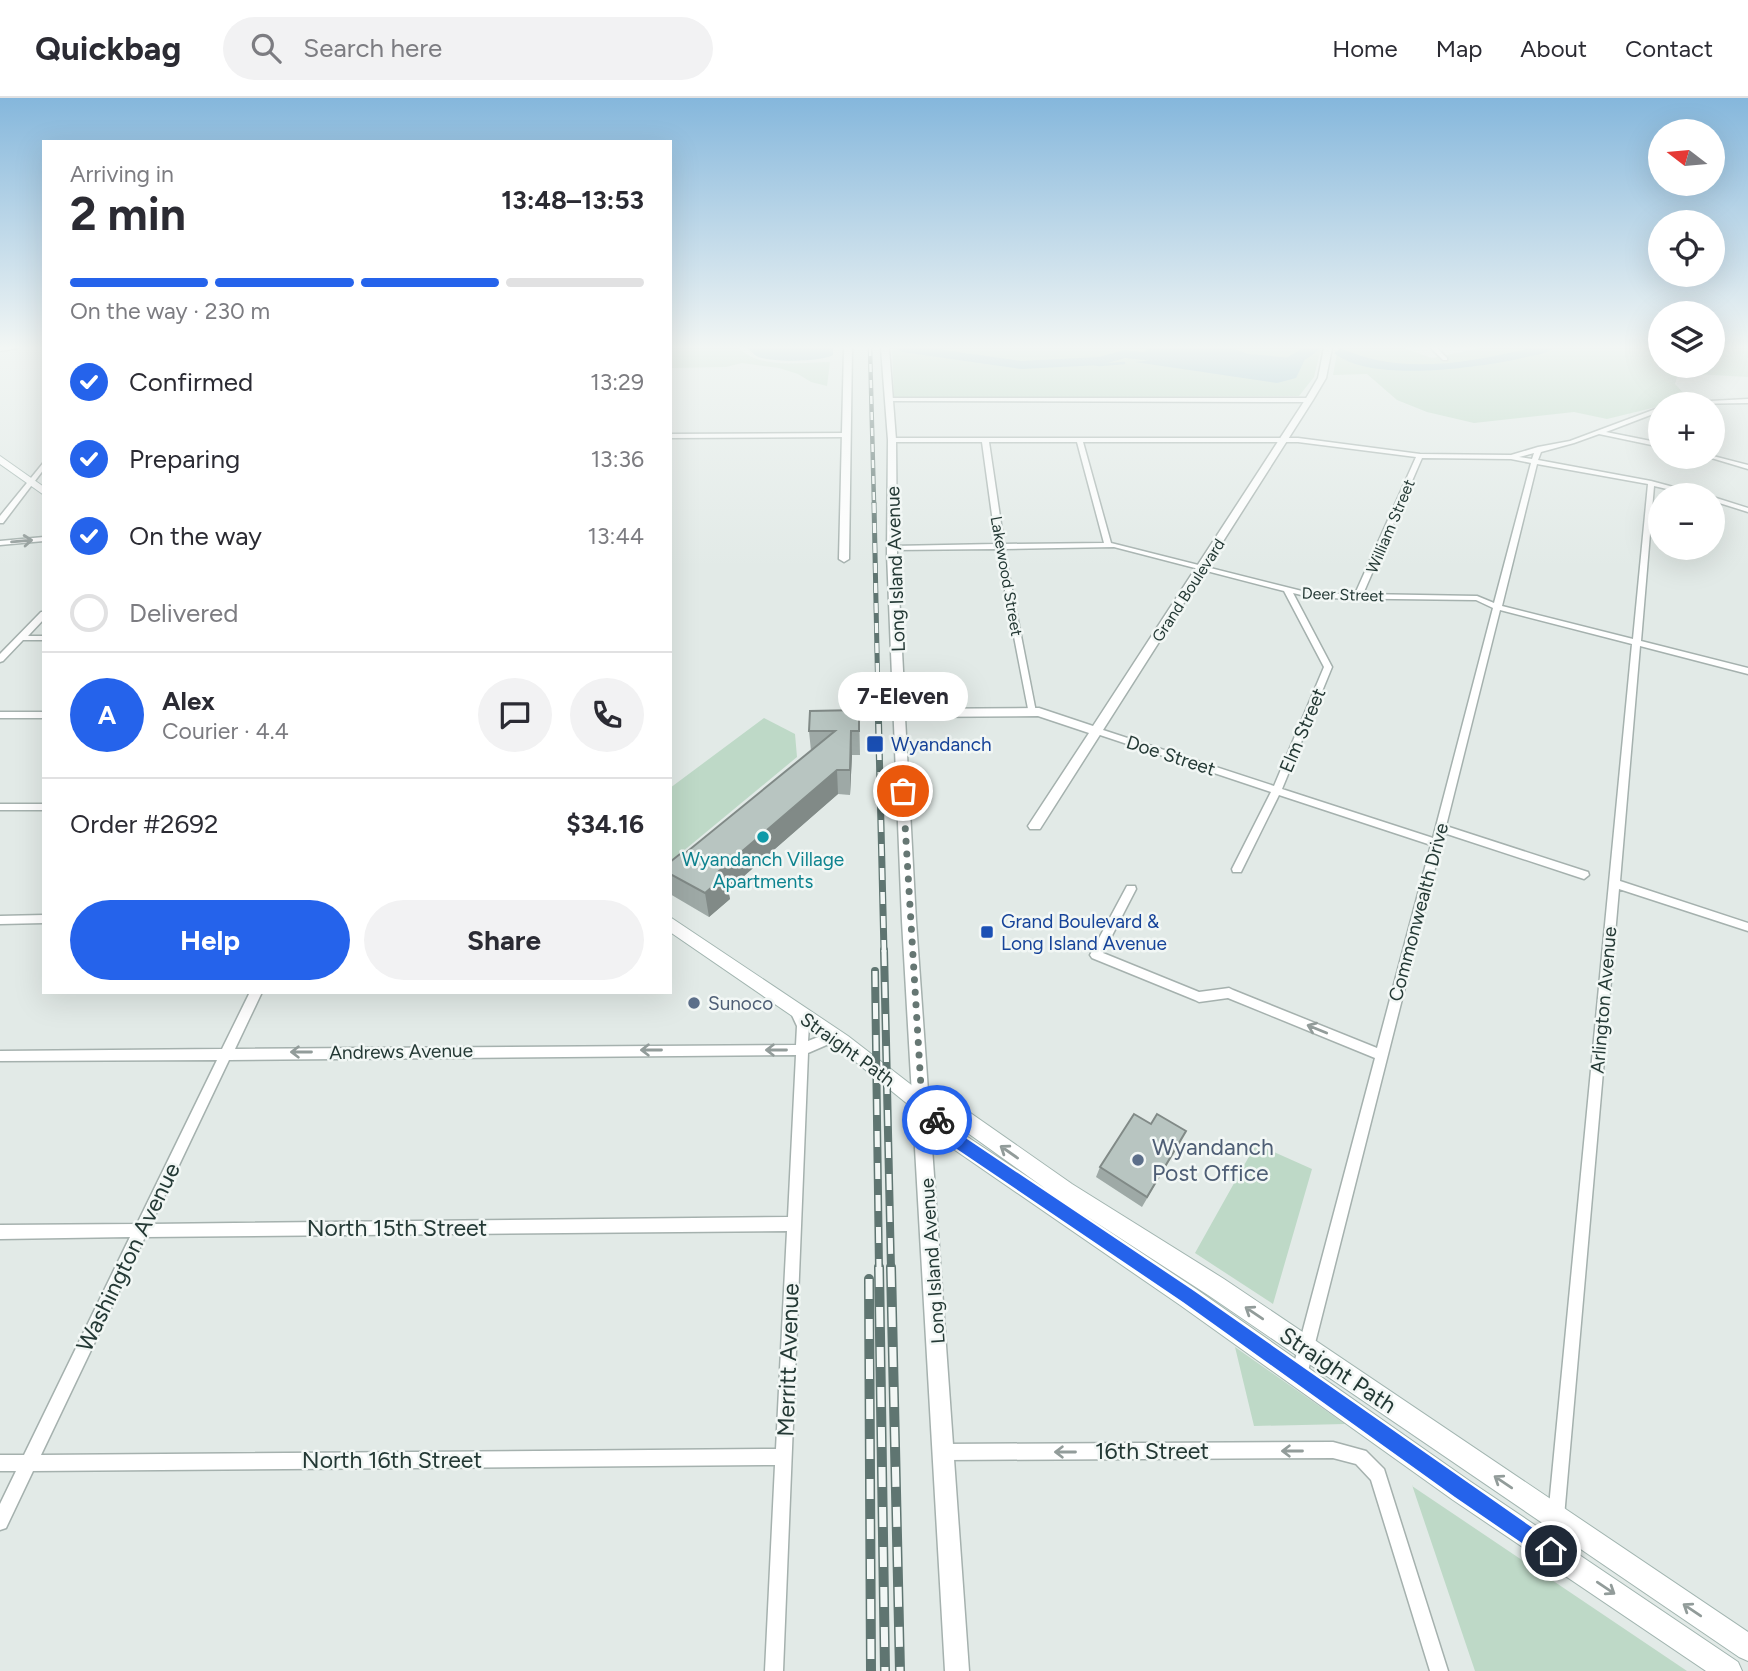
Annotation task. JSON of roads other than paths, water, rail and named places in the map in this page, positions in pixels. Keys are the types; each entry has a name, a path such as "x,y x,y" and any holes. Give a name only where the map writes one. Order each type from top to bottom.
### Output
{"main road":[{"path":"0,459 42,491"},
{"name":"Straight Path","path":"672,924 834,1036 922,1104 956,1140 1188,1297 1462,1491 1729,1671"},
{"name":"Straight Path","path":"922,1104 952,1111 1065,1192 1216,1287 1748,1648"}],"street":[{"path":"844,559 847,421"},
{"name":"Long Island Avenue","path":"891,421 893,548 909,921 957,1671"},
{"name":"Grand Boulevard","path":"1035,826 1296,421"},
{"path":"1511,457 1572,442 1628,421"},
{"path":"1598,432 1648,442"},
{"path":"672,436 847,435"},
{"name":"Lakewood Street","path":"985,439 1000,545 1032,712"},
{"path":"1079,439 1108,545"},
{"path":"892,440 1284,440 1420,456 1511,457 1651,483"},
{"name":"Commonwealth Drive","path":"1299,1376 1538,449"},
{"name":"William Street","path":"1359,595 1420,456"},
{"path":"1725,461 1748,467"},
{"path":"0,521 42,467"},
{"path":"1725,503 1748,510"},
{"name":"Arlington Avenue","path":"1556,1517 1648,515"},
{"path":"0,543 42,539"},
{"name":"Deer Street","path":"893,548 1108,545 1314,596 1477,598 1498,607 1748,671"},
{"name":"Elm Street","path":"1237,869 1277,790 1328,667 1288,591"},
{"path":"0,659 42,616"},
{"path":"20,638 42,638"},
{"name":"Doe Street","path":"900,713 1032,712 1436,843"},
{"path":"0,716 42,715"},
{"path":"0,807 42,807"},
{"path":"1440,828 1584,876"},
{"path":"1613,883 1748,928"},
{"path":"1131,889 1096,955 1199,997 1229,993 1380,1055"},
{"path":"0,920 42,919"},
{"name":"Washington Avenue","path":"0,1521 255,994"},
{"name":"Merritt Avenue","path":"774,1671 803,1026 795,1010"},
{"path":"801,1050 834,1036"},
{"name":"Andrews Avenue","path":"0,1056 801,1050"},
{"name":"North 15th Street","path":"0,1232 794,1224"},
{"name":"16th Street","path":"944,1452 1333,1450 1360,1457 1378,1475 1440,1671"},
{"name":"North 16th Street","path":"0,1463 784,1457"}],"railway":[{"path":"872,421 874,504"},
{"path":"874,503 878,702"},
{"path":"878,700 884,952"},
{"path":"884,950 891,1269"},
{"path":"875,971 879,1269"},
{"path":"879,1267 885,1671"},
{"path":"891,1267 900,1671"},
{"path":"869,1279 871,1671"}],"place":[{"name":"Wyandanch","path":"875,744"},
{"name":"7-Eleven","path":"903,791"},
{"name":"Wyandanch Village Apartments","path":"763,837"},
{"name":"Grand Boulevard & Long Island Avenue","path":"987,932"},
{"name":"Sunoco","path":"694,1003"},
{"name":"Wyandanch Post Office","path":"1138,1160"}]}
